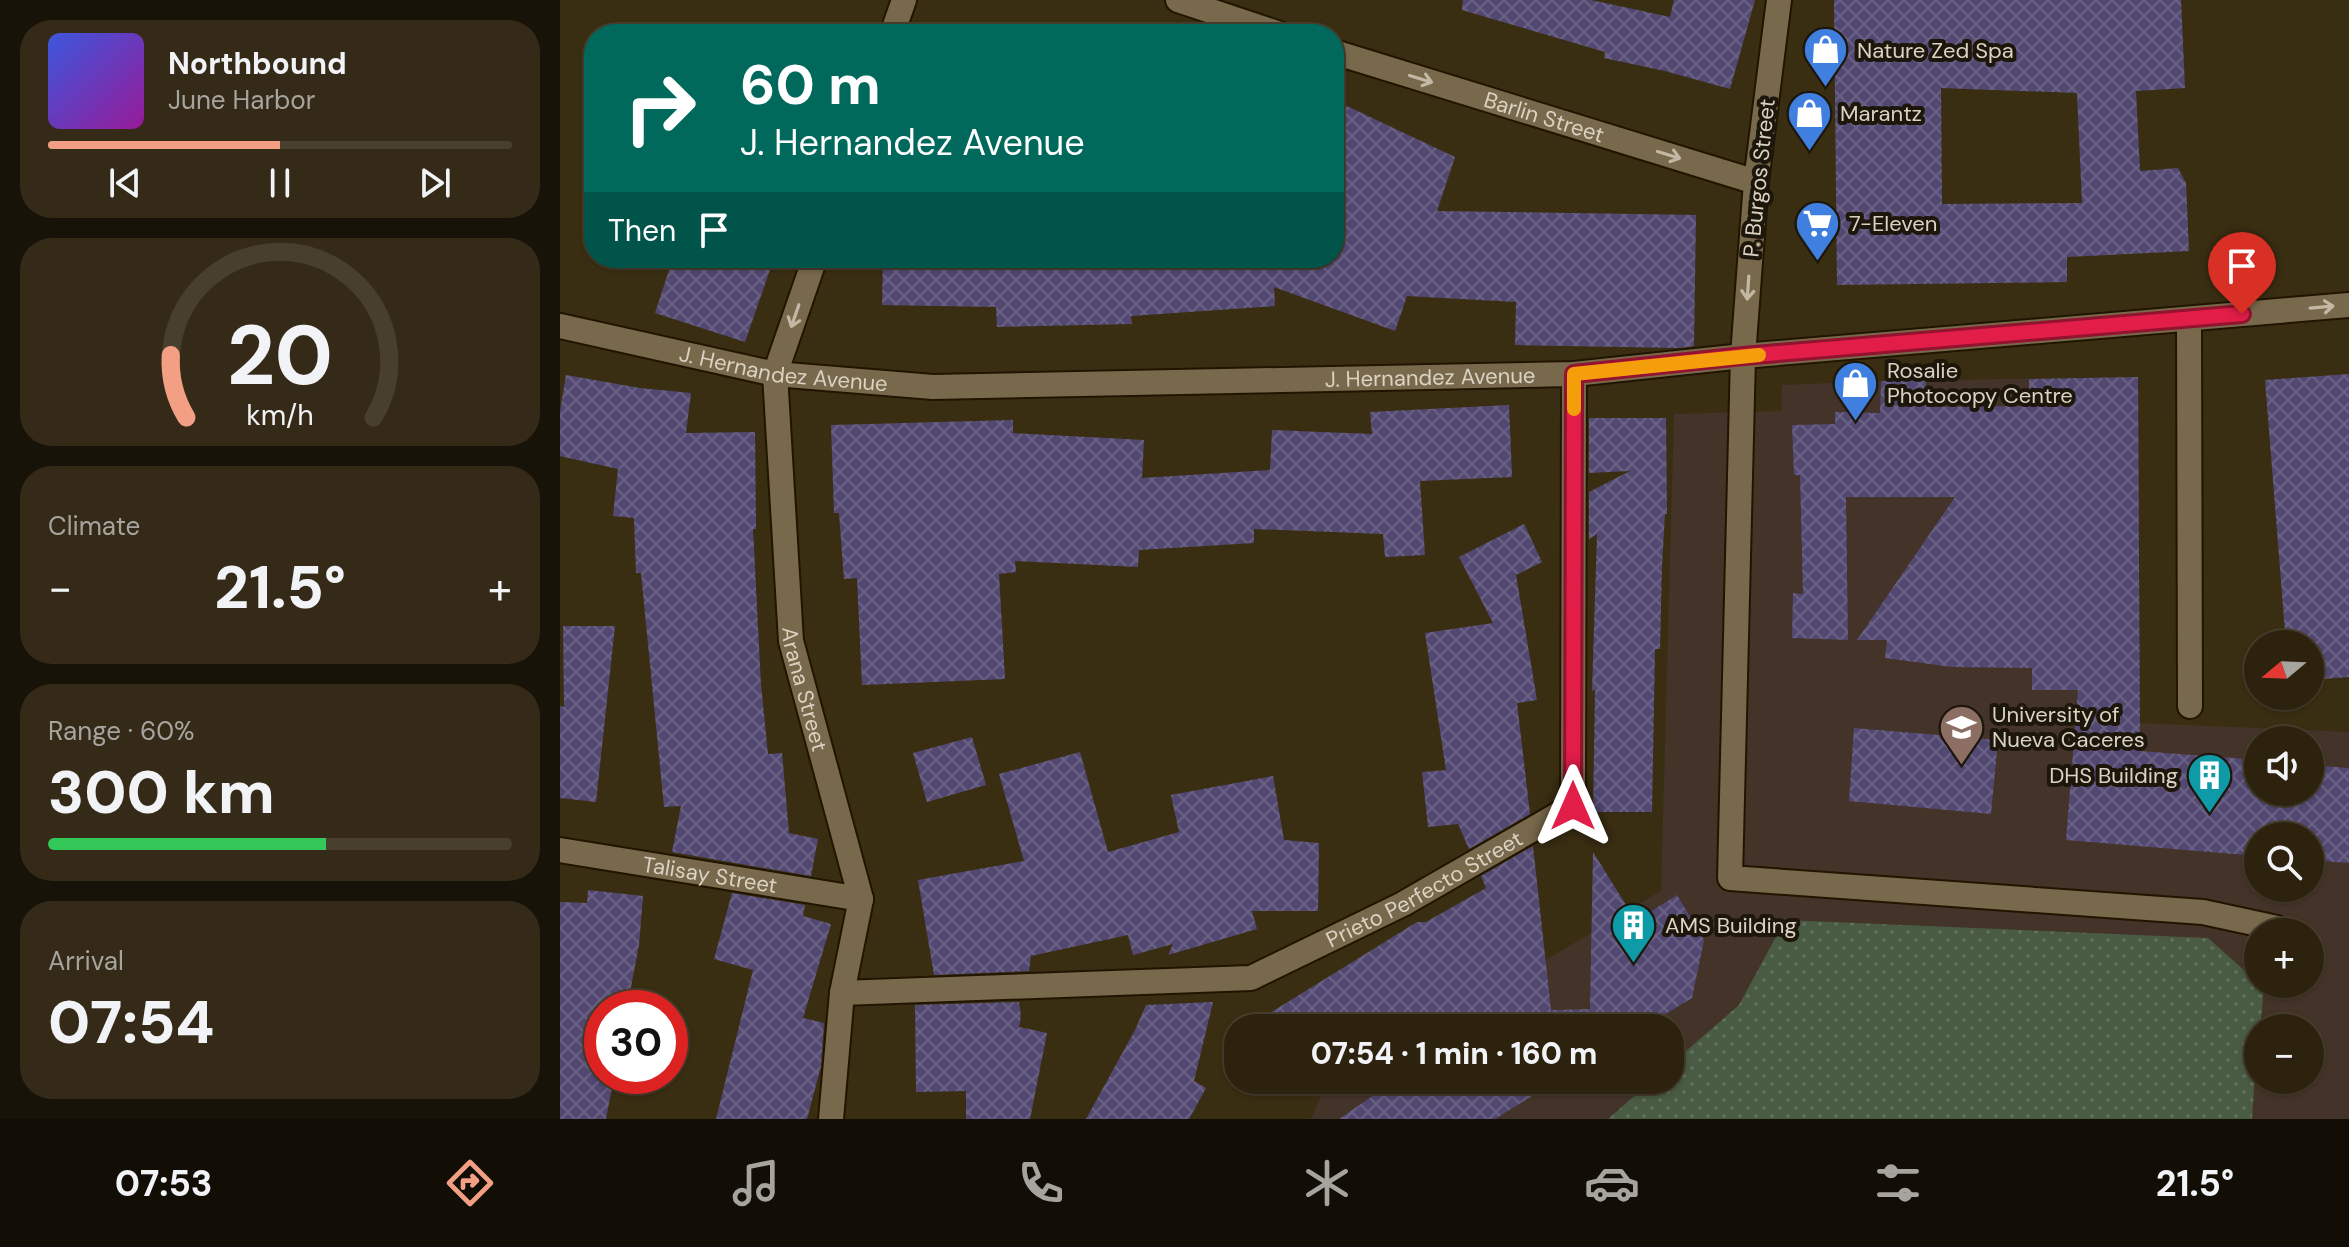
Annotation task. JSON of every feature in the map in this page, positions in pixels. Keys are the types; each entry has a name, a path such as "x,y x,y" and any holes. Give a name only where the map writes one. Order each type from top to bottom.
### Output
{"street":[{"path":"896,24 904,0"},
{"path":"1178,0 1250,24"},
{"name":"P. Burgos Street","path":"1779,0 1756,182 1743,356 1730,878 2203,912 2244,921"},
{"name":"Barlin Street","path":"1344,55 1756,182"},
{"name":"Arana Street","path":"812,268 775,374 791,641 861,899 842,993 831,1119"},
{"name":"J. Hernandez Avenue","path":"560,326 775,374 933,387 1574,374 1743,356 2349,305"},
{"path":"2189,319 2190,706"},
{"name":"Prieto Perfecto Street","path":"842,993 1251,978 1403,904 1573,806 1574,374"},
{"name":"Talisay Street","path":"560,850 861,899"}],"shaded area":[{"name":"University of Nueva Caceres","path":"2138,377 2140,723 2244,727 2244,806 2324,806 2324,731 2349,732 2349,1119 1311,1119 1323,1094 1684,1094 1684,1014 1456,1014 1661,891 1674,414 1781,411 1782,385"}],"green space":[{"path":"1785,920 2208,938 2244,970 2244,998 2263,998 2261,1014 2244,1014 2244,1094 2254,1094 2252,1119 1608,1119 1637,1094 1684,1094 1684,1053 1739,1005"}],"building":[{"path":"1463,0 1591,0 1670,17 1674,0 1755,0 1730,89 1604,58 1605,52 1462,10"},
{"path":"1834,0 2181,0 2185,88 2136,91 2140,171 2178,168 2186,183 2189,251 2067,257 2067,282 1837,285","holes":["1941,88 2077,93 2082,203 1942,204"]},
{"path":"1344,105 1455,157 1437,211 1696,215 1694,346 1679,348 1515,345 1516,302 1407,296 1395,331 1274,287 1275,306 1131,316 1132,324 997,327 996,307 882,305 883,268 1344,268"},
{"path":"670,268 771,268 745,342 655,313"},
{"path":"2349,374 2349,677 2324,679 2324,630 2285,630 2265,380"},
{"path":"566,375 691,393 686,433 755,432 756,529 753,529 768,754 782,753 789,833 818,839 811,876 672,852 681,806 664,807 641,573 636,573 634,518 613,516 618,469 560,456 560,411"},
{"path":"2138,377 2140,751 2244,759 2244,806 2324,806 2324,766 2349,768 2349,863 2324,861 2324,822 2244,822 2244,855 2066,840 2078,690 2032,690 2032,668 1952,667 1885,658 1887,640 1857,640 1955,497 1846,497 1848,640 1792,638 1793,593 1803,594 1800,475 1794,475 1792,425 1835,424 1835,412 1880,413 1881,381 1926,380 1926,407 2029,406 2029,379"},
{"path":"1509,405 1512,477 1420,481 1425,555 1385,557 1383,534 1254,529 1254,543 1139,550 1138,567 1015,561 1016,572 999,574 1005,679 862,685 857,578 844,579 839,513 834,513 831,425 1013,420 1013,433 1144,440 1142,478 1270,470 1272,430 1372,434 1370,412"},
{"path":"1589,418 1666,418 1667,514 1660,649 1655,649 1652,812 1593,812 1595,690 1592,691 1597,534 1589,539 1589,492 1630,471 1589,473"},
{"path":"1524,524 1542,562 1516,575 1537,700 1517,703 1530,814 1469,849 1458,824 1428,827 1422,772 1446,770 1425,633 1493,623 1459,557"},
{"path":"563,626 615,626 596,802 560,798 560,706 564,707"},
{"path":"1854,728 1998,740 1991,814 1849,801"},
{"path":"972,737 986,785 927,802 913,753"},
{"path":"1080,752 1108,852 1179,832 1171,795 1273,776 1284,840 1319,843 1318,911 1252,911 1257,929 1168,955 1173,944 1133,955 1128,935 1031,956 1029,971 934,975 918,880 1024,861 999,774"},
{"path":"1533,846 1551,1010 1590,1009 1593,852 1636,921 1677,895 1704,940 1692,998 1665,1014 1269,1014 1417,922 1426,922 1486,888 1481,876"},
{"path":"588,890 643,896 639,945 630,990 584,990 584,1094 611,1094 606,1119 560,1119 560,902 587,903"},
{"path":"732,893 805,905 803,916 831,924 803,1018 824,1023 821,1066 807,1119 716,1119 753,970 714,959"},
{"path":"1019,1002 1019,1027 1047,1033 1030,1119 966,1119 966,1091 916,1092 915,1005"},
{"path":"1213,1002 1194,1081 1206,1088 1189,1119 1086,1119 1146,1005"},
{"path":"1376,1094 1535,1094 1495,1119 1339,1119"}],"slow traffic":[{"path":"1574,409 1574,374 1759,355"}],"place":[{"name":"Nature Zed Spa","path":"1826,89"},
{"name":"Marantz","path":"1809,152"},
{"name":"7-Eleven","path":"1818,262"},
{"name":"Rosalie Photocopy Centre","path":"1856,422"},
{"name":"University of Nueva Caceres","path":"1961,766"},
{"name":"DHS Building","path":"2209,814"},
{"name":"AMS Building","path":"1634,964"}],"route":[{"path":"1573,806 1574,374 1743,356 2242,314"}]}
